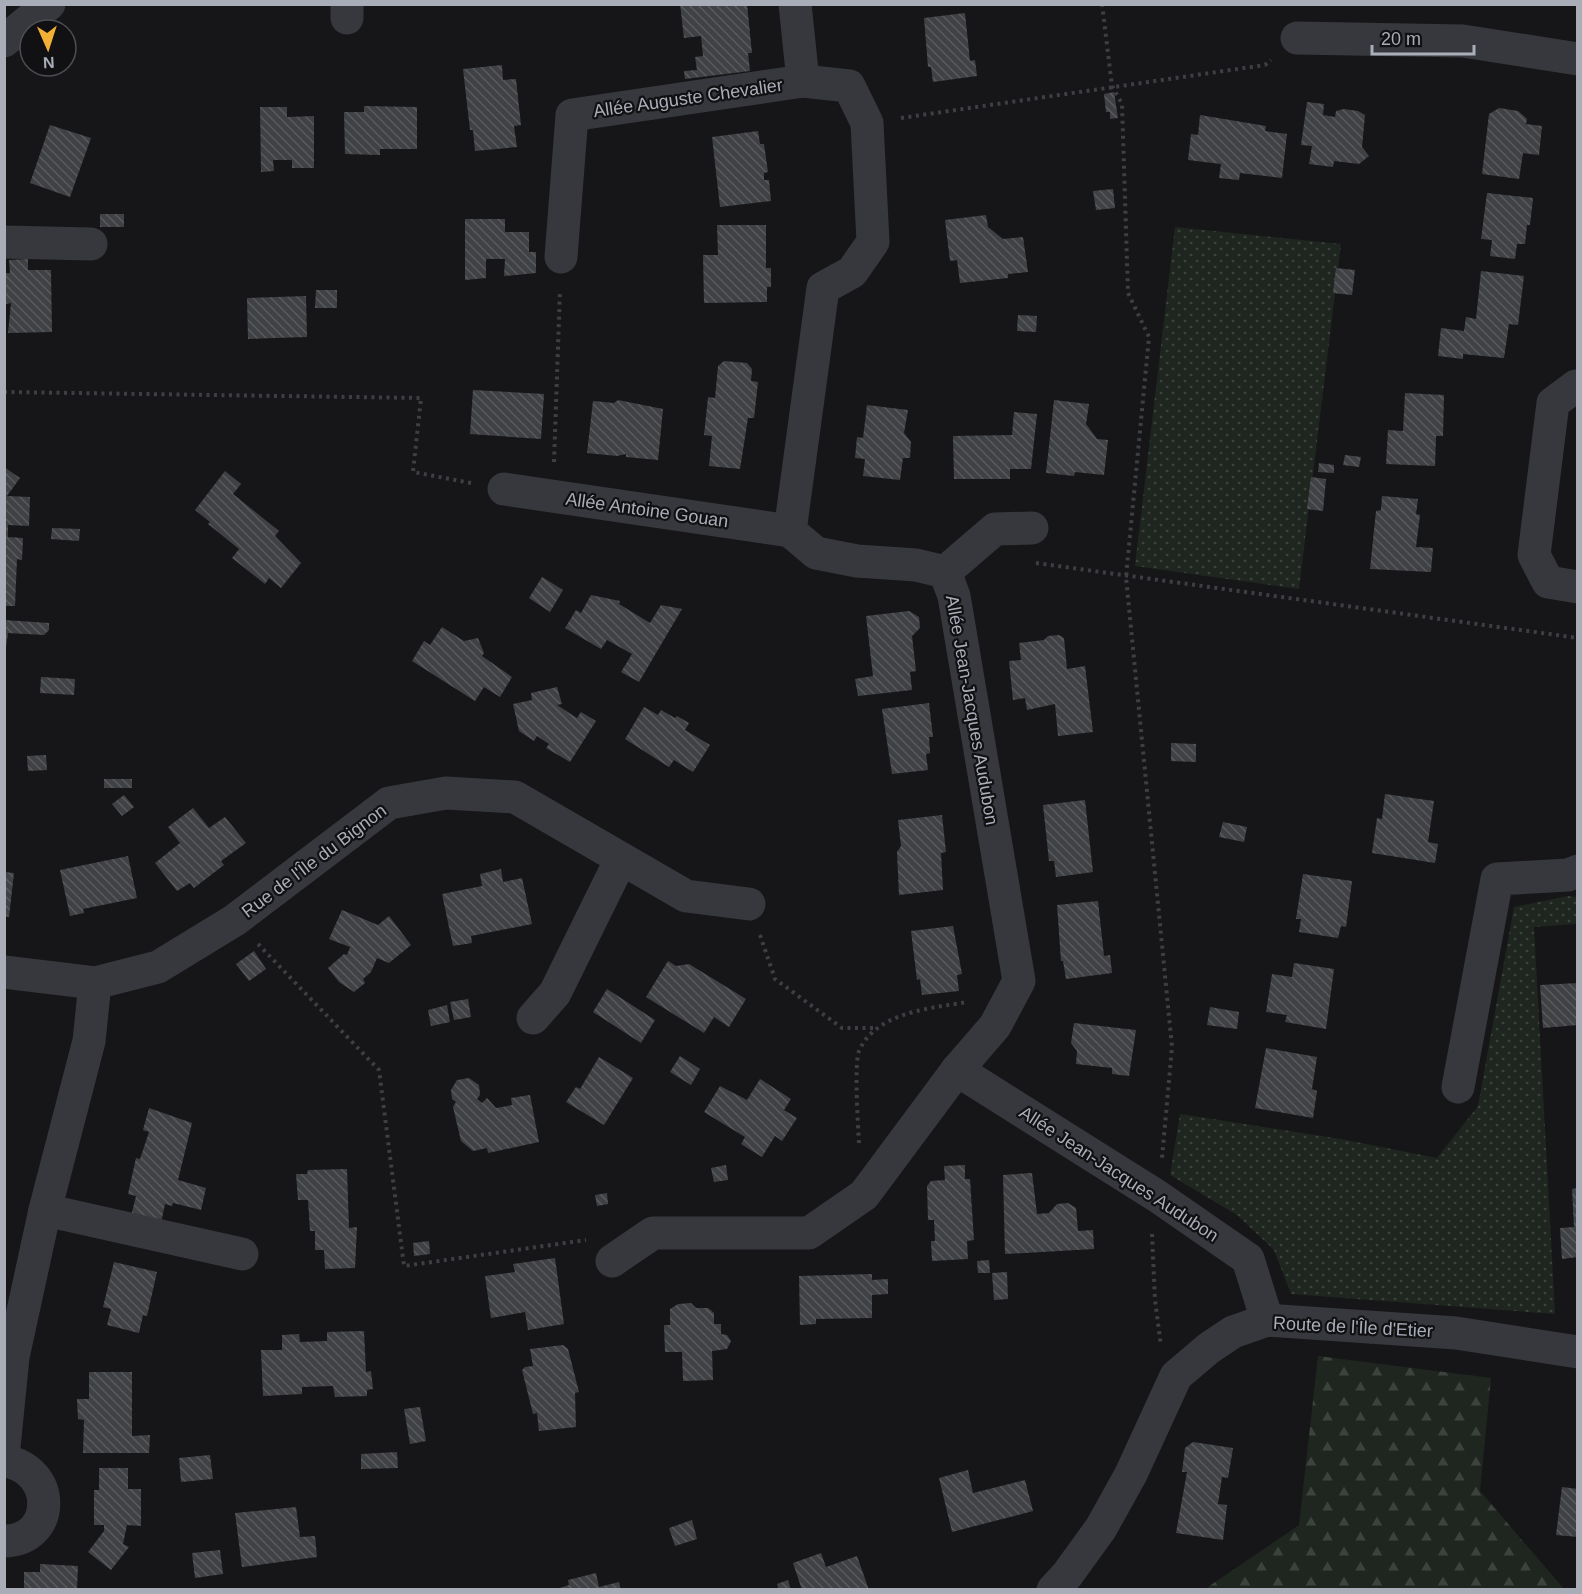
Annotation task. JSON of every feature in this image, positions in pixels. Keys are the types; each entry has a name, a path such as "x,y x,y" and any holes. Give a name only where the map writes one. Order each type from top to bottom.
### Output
{"street":[{"path":"4,41 49,4"},
{"path":"790,531 823,288 852,272 873,242 867,123 849,86 803,81 795,4"},
{"path":"1297,38 1463,41 1578,59"},
{"name":"Allée Auguste Chevalier","path":"561,257 572,115 803,81"},
{"path":"4,242 91,244"},
{"path":"1577,382 1553,403 1534,555 1548,582 1578,587"},
{"name":"Allée Antoine Gouan","path":"504,489 790,531"},
{"path":"945,572 995,530 1032,528"},
{"name":"Allée Jean-Jacques Audubon","path":"790,531 816,553 857,561 916,565 945,572 954,596 1019,981 995,1026 957,1070 1157,1196 1248,1259 1268,1320"},
{"name":"Rue de l'Île du Bignon","path":"4,972 95,983 158,968 235,920 389,803 446,793 516,797 686,896 749,904"},
{"path":"533,1018 555,993 621,859"},
{"path":"1458,1087 1497,879 1568,875 1578,871"},
{"path":"4,1447 13,1357 45,1210 89,1041 95,983"},
{"path":"612,1261 653,1233 809,1233 864,1195 957,1070"},
{"path":"45,1210 242,1254"},
{"name":"Route de l'Île d'Etier","path":"1053,1590 1067,1575 1101,1528 1131,1474 1176,1376 1209,1348 1233,1332 1268,1320 1456,1333 1578,1352"},
{"path":"4,1461 28,1469 38,1479 45,1504 42,1517 35,1528 24,1536 4,1542"}],"path":[{"path":"1102,4 1113,86 1122,104 1128,293 1149,337 1126,577 1172,1047 1152,1239 1155,1300 1161,1346 1176,1376"},
{"path":"867,123 1265,65 1297,38"},
{"path":"553,496 561,257"},
{"path":"4,392 421,398 413,472 504,489"},
{"path":"1024,561 1126,577 1578,638"},
{"path":"749,904 776,979 842,1028 874,1028 910,1013 968,1002 1004,1011"},
{"path":"235,920 379,1070 404,1266 584,1238 612,1261"},
{"path":"864,1195 858,1130 858,1052 874,1028"}],"green space":[{"path":"1175,227 1341,244 1299,589 1135,566"},
{"path":"1568,896 1577,897 1577,924 1534,927 1555,1314 1291,1294 1274,1250 1237,1215 1170,1175 1180,1114 1341,1139 1437,1158 1478,1106 1514,907"},
{"path":"1318,1356 1491,1378 1480,1491 1564,1589 1205,1589 1299,1525"}],"building":[{"path":"680,4 747,4 752,53 748,53 750,71 685,79 684,71 697,70 695,57 703,56 701,36 684,38"},
{"path":"965,13 970,61 975,60 977,76 933,82 931,67 928,67 924,18"},
{"path":"502,65 503,80 516,79 521,125 514,126 517,147 475,151 473,130 470,130 463,69"},
{"path":"1114,92 1118,118 1110,119 1110,112 1106,112 1104,94"},
{"path":"1307,102 1324,104 1323,115 1335,117 1336,111 1344,109 1358,111 1365,115 1362,147 1369,156 1359,164 1334,161 1333,167 1309,164 1312,146 1301,145"},
{"path":"364,106 417,107 417,149 380,149 380,155 345,154 344,112 364,112"},
{"path":"260,107 287,107 287,117 314,116 314,168 292,168 292,160 273,160 274,171 261,172"},
{"path":"1499,108 1518,111 1527,119 1526,124 1542,126 1539,155 1523,153 1519,179 1482,174 1489,114"},
{"path":"1200,115 1266,126 1265,131 1287,134 1282,178 1240,173 1239,180 1219,178 1221,164 1188,160 1191,134 1198,135"},
{"path":"50,125 91,138 70,197 30,183"},
{"path":"758,131 760,144 764,144 768,172 764,173 764,180 769,180 771,201 720,207 712,137"},
{"path":"1113,189 1115,208 1096,210 1093,191"},
{"path":"1487,193 1533,198 1525,244 1517,244 1515,259 1490,256 1492,240 1481,239"},
{"path":"100,214 124,214 124,227 100,227"},
{"path":"986,215 988,227 1003,239 1023,237 1028,272 1008,274 1008,278 960,283 957,260 950,261 945,220"},
{"path":"465,219 505,219 505,232 529,232 529,252 536,252 536,273 504,276 505,259 486,259 486,278 465,280"},
{"path":"717,225 766,225 766,268 771,268 771,287 767,287 767,302 704,303 703,255 718,255"},
{"path":"28,259 28,270 51,270 52,332 8,333 11,303 6,304 5,273 10,273 9,260"},
{"path":"1336,268 1355,270 1352,295 1333,293"},
{"path":"1481,271 1524,276 1518,325 1509,324 1504,358 1463,354 1463,359 1438,356 1441,328 1464,331 1466,317 1476,319"},
{"path":"316,290 337,290 337,308 315,308"},
{"path":"306,296 307,337 248,339 247,298"},
{"path":"1018,315 1037,316 1036,332 1017,331"},
{"path":"724,361 747,363 752,369 751,381 758,382 754,418 748,418 740,469 709,466 712,436 704,435 708,397 715,398 718,366"},
{"path":"473,390 544,394 541,439 470,434"},
{"path":"1405,393 1444,395 1443,436 1436,436 1435,466 1386,464 1388,430 1403,431"},
{"path":"618,400 663,409 658,460 626,457 626,454 617,456 587,453 593,401 614,403"},
{"path":"1054,400 1089,404 1086,424 1097,439 1108,440 1104,475 1075,472 1074,476 1046,473"},
{"path":"867,405 908,410 904,433 911,442 910,458 903,458 900,480 863,476 865,459 855,458 857,437 863,438"},
{"path":"1014,412 1037,414 1031,469 1010,469 1010,479 954,479 953,436 1012,435"},
{"path":"1345,455 1361,457 1359,467 1343,465"},
{"path":"1319,463 1334,465 1334,473 1318,472"},
{"path":"4,467 20,478 7,496 30,497 29,526 8,525 8,537 23,538 22,560 17,559 15,606 4,606"},
{"path":"225,471 241,484 233,494 279,531 275,536 301,563 281,588 269,578 265,584 232,558 239,549 208,524 210,522 195,510"},
{"path":"1311,477 1326,479 1323,511 1307,509"},
{"path":"1382,496 1418,499 1416,514 1420,515 1416,547 1433,548 1431,572 1370,569 1376,511 1381,510"},
{"path":"52,528 80,529 79,541 51,539"},
{"path":"542,577 563,590 550,612 529,598"},
{"path":"591,595 620,601 619,604 650,623 661,605 682,609 639,682 621,672 632,654 607,640 601,649 565,628 576,610 581,613"},
{"path":"909,611 919,617 920,628 912,636 916,671 910,672 912,690 858,696 855,679 873,676 866,616"},
{"path":"4,620 49,623 49,630 44,635 8,633 4,661"},
{"path":"442,627 464,641 478,638 484,653 482,656 512,677 500,697 484,687 475,701 412,661 424,641 430,645"},
{"path":"1059,635 1064,638 1067,669 1085,666 1093,732 1058,736 1055,704 1027,710 1025,698 1013,700 1009,661 1021,660 1019,643 1044,640 1048,636"},
{"path":"41,677 75,679 74,695 40,693"},
{"path":"557,687 562,704 557,705 577,718 581,712 596,721 570,762 546,748 549,744 537,736 534,741 519,731 513,704 532,700 531,693"},
{"path":"929,703 933,737 929,737 930,753 926,754 928,770 892,774 882,709"},
{"path":"644,707 658,715 661,710 675,718 677,716 689,723 685,730 710,745 693,772 674,760 669,767 625,739"},
{"path":"1171,743 1196,744 1196,762 1171,761"},
{"path":"46,755 47,770 28,771 27,756"},
{"path":"104,779 132,779 132,788 104,788"},
{"path":"1385,794 1434,801 1428,842 1438,844 1435,863 1372,853 1377,818 1382,819"},
{"path":"124,795 134,807 122,816 112,804"},
{"path":"1085,800 1093,872 1056,877 1054,861 1049,861 1043,805"},
{"path":"193,808 209,828 225,817 246,843 221,861 224,865 194,888 190,883 177,891 155,863 180,843 168,827"},
{"path":"942,815 946,852 941,853 943,890 899,895 897,852 901,846 898,820"},
{"path":"1223,822 1247,827 1244,842 1219,837"},
{"path":"128,856 137,898 83,909 84,913 70,916 60,870"},
{"path":"501,869 503,882 522,878 532,924 471,936 472,943 453,946 442,894 482,886 480,874"},
{"path":"4,872 14,873 9,917 4,916"},
{"path":"1303,874 1352,881 1346,927 1341,926 1338,938 1299,932 1301,919 1296,919"},
{"path":"1098,901 1104,956 1110,955 1112,973 1066,979 1063,961 1061,961 1057,905"},
{"path":"342,910 378,925 389,916 411,945 389,963 377,958 371,972 363,979 365,983 354,992 339,982 328,968 344,954 347,955 350,947 329,939"},
{"path":"953,926 962,974 957,975 959,991 922,995 920,979 917,980 911,931"},
{"path":"254,951 266,969 249,981 236,964"},
{"path":"668,961 676,966 689,964 746,999 729,1027 714,1017 704,1033 646,997"},
{"path":"1294,963 1334,969 1326,1029 1285,1022 1287,1015 1266,1012 1272,974 1292,977"},
{"path":"1578,983 1578,1025 1543,1028 1540,985"},
{"path":"607,989 655,1020 641,1043 593,1012"},
{"path":"468,999 471,1017 454,1020 450,1002"},
{"path":"447,1005 450,1022 431,1026 428,1010"},
{"path":"1210,1007 1239,1012 1237,1029 1207,1025"},
{"path":"1074,1023 1136,1030 1129,1076 1112,1074 1112,1068 1076,1064 1077,1051 1071,1043"},
{"path":"1266,1048 1317,1057 1312,1089 1317,1091 1313,1118 1255,1108"},
{"path":"680,1056 700,1069 691,1085 670,1072"},
{"path":"599,1057 633,1078 604,1125 566,1102 576,1087 580,1089"},
{"path":"469,1078 479,1085 480,1095 477,1099 482,1103 487,1098 496,1108 512,1105 511,1098 530,1095 539,1142 488,1153 487,1148 473,1151 461,1141 453,1107 456,1102 452,1099 451,1090 457,1080"},
{"path":"760,1079 791,1099 784,1110 797,1118 782,1141 775,1136 762,1157 741,1144 745,1137 704,1112 720,1086 747,1100"},
{"path":"149,1108 192,1123 178,1180 206,1188 201,1210 173,1203 172,1206 165,1204 161,1223 131,1216 136,1196 128,1194 136,1158 140,1159 149,1132 143,1130"},
{"path":"726,1165 728,1180 714,1182 711,1168"},
{"path":"965,1165 965,1179 970,1179 974,1240 967,1241 968,1259 932,1261 931,1241 935,1241 934,1220 928,1220 927,1186 931,1181 945,1180 944,1166"},
{"path":"347,1169 349,1228 357,1227 355,1268 325,1269 324,1250 315,1250 315,1231 310,1231 308,1200 298,1200 296,1174 307,1174 308,1170"},
{"path":"1032,1173 1037,1214 1049,1213 1057,1204 1068,1203 1076,1208 1078,1231 1093,1230 1094,1249 1005,1254 1003,1175"},
{"path":"1578,1188 1578,1257 1562,1259 1560,1228 1574,1227 1572,1189"},
{"path":"607,1193 608,1204 597,1206 595,1195"},
{"path":"429,1241 430,1254 414,1256 413,1243"},
{"path":"555,1258 564,1324 528,1330 525,1312 491,1318 485,1276 515,1272 513,1264"},
{"path":"989,1260 990,1273 978,1273 977,1261"},
{"path":"114,1262 157,1272 147,1316 143,1315 139,1333 107,1325 111,1309 103,1307"},
{"path":"1007,1272 1008,1299 994,1300 992,1273"},
{"path":"872,1274 872,1280 888,1279 888,1294 872,1295 872,1318 816,1319 816,1324 800,1325 799,1276"},
{"path":"691,1303 696,1308 708,1308 714,1313 714,1324 721,1324 721,1334 727,1335 731,1341 727,1349 712,1351 713,1380 683,1381 682,1352 665,1352 664,1325 670,1325 670,1309 678,1304"},
{"path":"364,1331 366,1372 371,1371 373,1389 367,1390 367,1396 335,1397 333,1386 302,1387 302,1394 263,1396 261,1350 282,1350 282,1335 299,1334 300,1342 327,1341 327,1332"},
{"path":"563,1345 568,1349 579,1392 575,1393 576,1427 539,1431 537,1413 533,1414 522,1370 533,1366 530,1349"},
{"path":"89,1372 132,1372 132,1436 150,1435 149,1453 83,1453 84,1420 78,1419 77,1399 89,1399"},
{"path":"420,1407 426,1441 410,1444 404,1409"},
{"path":"1193,1442 1233,1448 1228,1478 1222,1477 1218,1504 1227,1505 1223,1540 1176,1533 1187,1472 1182,1472 1185,1448"},
{"path":"397,1452 398,1468 361,1469 361,1454"},
{"path":"210,1455 213,1479 181,1482 179,1458"},
{"path":"99,1468 128,1468 128,1489 141,1489 141,1526 127,1525 123,1544 129,1547 111,1570 88,1552 104,1531 104,1525 94,1525 94,1490 99,1490"},
{"path":"968,1470 973,1493 1025,1480 1033,1511 952,1532 939,1478"},
{"path":"1562,1487 1578,1489 1578,1537 1556,1535"},
{"path":"296,1507 300,1537 315,1536 317,1557 242,1567 235,1513"},
{"path":"692,1520 697,1539 675,1546 669,1528"},
{"path":"220,1550 223,1574 195,1578 192,1553"},
{"path":"821,1553 826,1567 857,1556 869,1590 802,1590 793,1563"},
{"path":"40,1564 78,1566 77,1590 24,1590 24,1572 40,1572"},
{"path":"596,1573 599,1587 619,1582 621,1590 554,1590 569,1585 568,1580"},
{"path":"788,1580 791,1590 779,1590 777,1584"}]}
